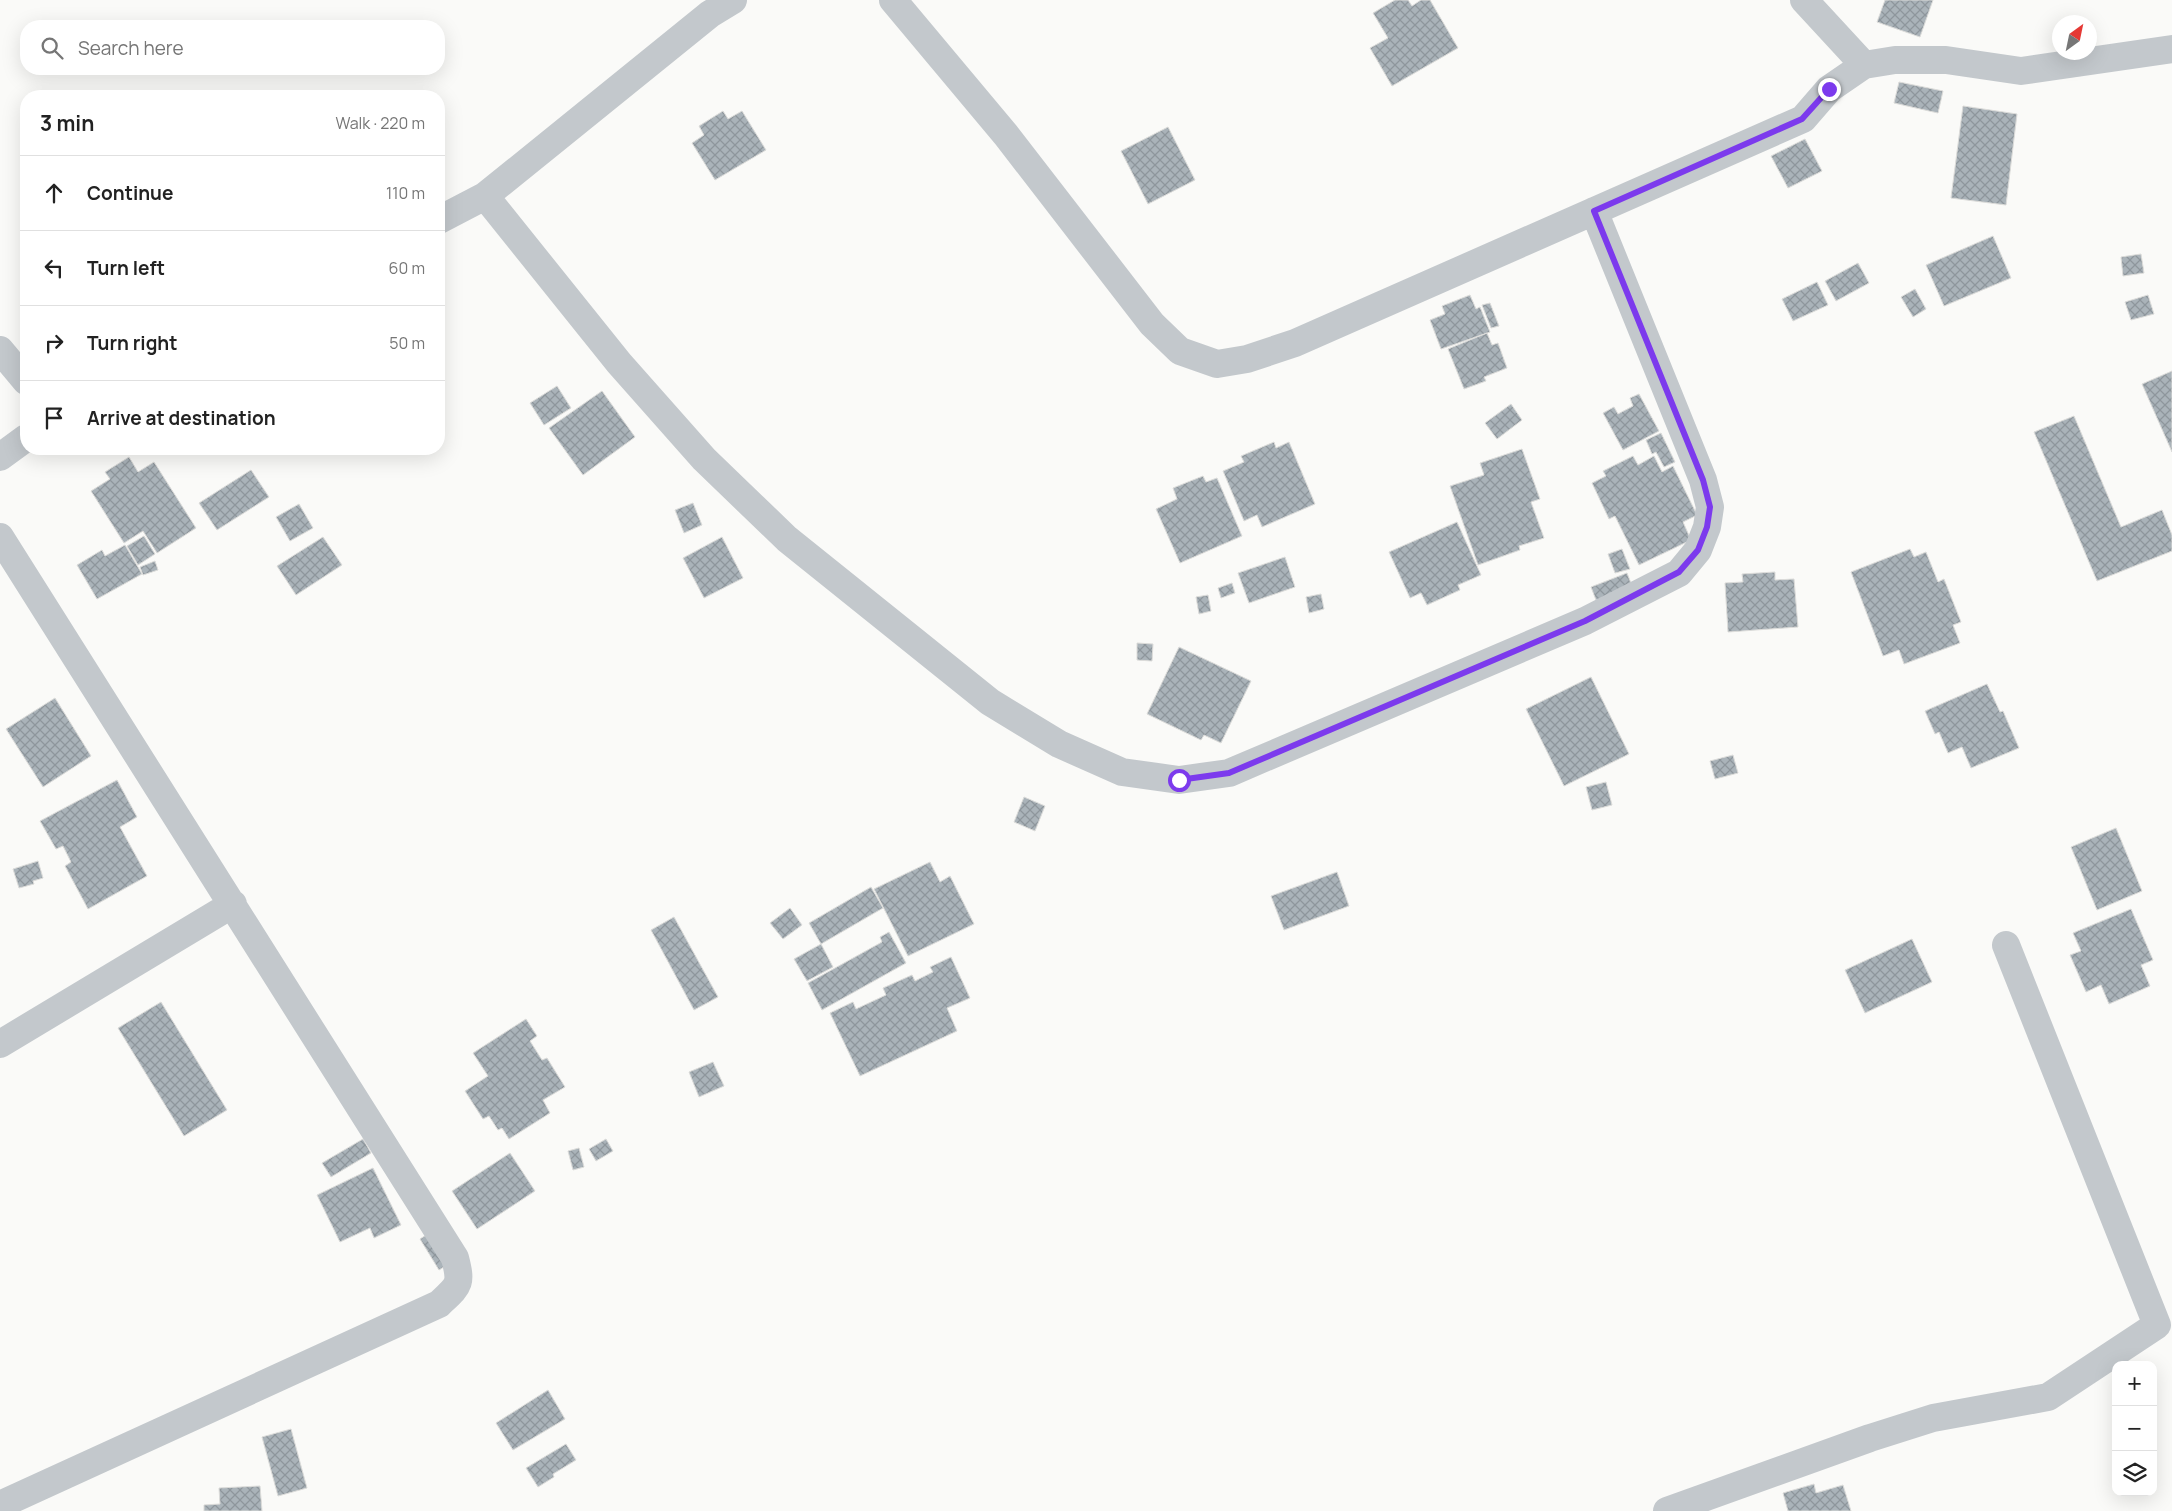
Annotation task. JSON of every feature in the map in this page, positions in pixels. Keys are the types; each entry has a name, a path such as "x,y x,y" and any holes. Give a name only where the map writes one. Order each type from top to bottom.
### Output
{"street":[{"path":"445,217 485,196 705,7 733,0"},
{"path":"893,0 1006,135 1152,324 1180,351 1216,364 1247,359 1295,343 1802,119 1829,89 1864,65 1895,60 1946,60 2021,71 2172,49"},
{"path":"1804,0 1864,65"},
{"path":"485,196 619,363 704,459 787,539 990,702 1059,744 1122,772 1179,780 1229,773 1585,621 1679,572 1698,550 1707,527 1710,507 1703,480 1594,211"},
{"path":"0,350 20,374"},
{"path":"0,456 20,442"},
{"path":"0,537 455,1258 460,1277 456,1287 440,1304 0,1505"},
{"path":"0,1044 233,904"},
{"path":"1667,1511 1870,1438 1933,1418 2048,1397 2157,1325 2006,946"}],"building":[{"path":"1395,0 1408,0 1412,6 1421,0 1430,0 1458,48 1392,86 1370,48 1388,38 1373,13"},
{"path":"1885,0 1933,0 1920,37 1877,22"},
{"path":"1899,82 1943,91 1938,113 1894,103"},
{"path":"1963,106 2017,114 2006,205 1951,198"},
{"path":"723,111 728,119 742,111 766,150 715,180 692,143 704,135 699,126"},
{"path":"1168,127 1195,180 1148,204 1121,151"},
{"path":"1805,139 1822,171 1788,188 1771,156"},
{"path":"1993,236 2011,278 1944,306 1926,265"},
{"path":"2141,254 2144,273 2123,276 2121,257"},
{"path":"1858,263 1869,283 1836,301 1825,281"},
{"path":"1817,282 1828,305 1793,321 1782,299"},
{"path":"1915,289 1926,309 1913,317 1901,297"},
{"path":"1470,295 1476,309 1480,307 1490,332 1441,349 1430,320 1445,314 1442,306"},
{"path":"2148,295 2154,314 2131,320 2125,302"},
{"path":"1490,303 1499,326 1491,328 1482,305"},
{"path":"1487,333 1492,345 1498,343 1507,368 1484,377 1486,381 1464,389 1448,349"},
{"path":"2172,371 2172,452 2142,384"},
{"path":"557,386 571,408 544,425 530,403"},
{"path":"602,391 635,437 583,475 549,428"},
{"path":"1639,394 1659,431 1623,450 1603,413 1614,407 1618,414 1633,406 1630,398"},
{"path":"1511,404 1522,420 1497,439 1485,423"},
{"path":"2074,416 2121,527 2162,510 2172,535 2172,551 2097,581 2034,432"},
{"path":"1661,433 1675,462 1664,467 1656,452 1652,454 1646,440"},
{"path":"1274,442 1276,448 1289,442 1315,504 1262,527 1257,515 1244,521 1223,471 1244,462 1241,456"},
{"path":"1522,449 1540,499 1531,502 1544,538 1519,546 1520,550 1478,565 1450,486 1484,475 1480,463"},
{"path":"1633,456 1638,465 1654,456 1662,472 1673,466 1697,515 1683,522 1691,540 1639,565 1615,516 1609,519 1592,483 1606,476 1603,471"},
{"path":"129,457 138,472 154,462 196,528 157,553 143,531 124,543 91,491 110,479 105,472"},
{"path":"251,470 269,497 217,530 199,503"},
{"path":"1203,476 1206,482 1217,478 1242,536 1180,563 1156,509 1177,499 1173,488"},
{"path":"693,503 702,525 684,533 675,510"},
{"path":"299,504 313,528 290,541 276,517"},
{"path":"1457,522 1481,575 1458,585 1460,590 1427,605 1421,593 1410,598 1389,552"},
{"path":"144,536 155,554 138,565 127,546"},
{"path":"323,537 342,565 296,595 277,566"},
{"path":"722,537 743,578 704,598 683,558"},
{"path":"125,545 142,574 97,599 77,565 102,550 105,556"},
{"path":"1622,549 1630,569 1615,573 1608,554"},
{"path":"1910,549 1914,557 1926,552 1938,582 1944,579 1961,622 1953,625 1960,643 1904,664 1899,650 1883,656 1851,572"},
{"path":"1285,557 1295,587 1249,603 1238,573"},
{"path":"155,561 158,570 143,575 140,567"},
{"path":"1775,572 1775,580 1794,579 1798,627 1728,632 1725,583 1743,582 1742,574"},
{"path":"1627,573 1634,591 1596,600 1591,587"},
{"path":"1232,583 1235,593 1221,598 1218,588"},
{"path":"1321,594 1324,609 1309,613 1306,597"},
{"path":"1208,595 1211,611 1199,614 1196,597"},
{"path":"1137,643 1153,644 1152,661 1137,660"},
{"path":"1179,647 1251,681 1221,743 1204,735 1201,740 1147,714"},
{"path":"1591,677 1629,754 1564,786 1526,709"},
{"path":"1987,684 2000,712 2003,711 2019,748 1971,768 1962,747 1948,753 1939,732 1935,734 1925,711"},
{"path":"55,698 91,756 43,787 6,729"},
{"path":"1733,755 1738,773 1715,779 1710,761"},
{"path":"117,780 137,817 120,827 147,876 88,909 65,866 71,862 63,846 56,849 40,821"},
{"path":"1606,782 1612,805 1592,810 1586,787"},
{"path":"1024,797 1045,806 1035,831 1014,822"},
{"path":"2116,828 2142,891 2097,910 2071,847"},
{"path":"38,861 43,878 33,881 34,884 19,888 13,869"},
{"path":"930,862 940,882 950,876 974,924 908,956 874,889"},
{"path":"1337,872 1349,906 1284,930 1271,896"},
{"path":"871,887 883,908 821,944 809,923"},
{"path":"790,908 802,925 783,939 770,923"},
{"path":"2131,909 2153,960 2141,965 2150,986 2109,1004 2101,985 2086,992 2070,955 2081,951 2073,933"},
{"path":"674,917 718,997 694,1010 651,930"},
{"path":"889,932 906,963 822,1010 808,983 882,942 880,937"},
{"path":"1912,939 1932,982 1865,1013 1845,970"},
{"path":"821,944 833,967 807,981 794,959"},
{"path":"951,957 970,998 947,1008 957,1031 860,1076 830,1013 853,1002 856,1009 886,995 883,988 912,975 915,981 933,972 930,967"},
{"path":"161,1002 227,1110 184,1136 118,1028"},
{"path":"526,1019 537,1036 530,1041 542,1060 547,1058 565,1087 543,1100 550,1113 509,1139 502,1128 498,1130 489,1116 483,1119 465,1091 488,1076 473,1053"},
{"path":"713,1062 724,1086 699,1097 689,1072"},
{"path":"363,1139 371,1153 331,1177 322,1163"},
{"path":"606,1139 613,1151 596,1161 589,1149"},
{"path":"579,1148 584,1167 573,1170 568,1151"},
{"path":"510,1153 535,1191 477,1229 452,1191"},
{"path":"373,1168 401,1225 374,1238 370,1228 340,1242 317,1195"},
{"path":"431,1232 450,1263 439,1270 420,1239"},
{"path":"548,1390 565,1419 513,1450 496,1423"},
{"path":"291,1429 307,1488 278,1496 262,1437"},
{"path":"566,1444 576,1460 553,1474 554,1477 538,1487 526,1468"},
{"path":"1814,1484 1816,1493 1843,1485 1851,1511 1788,1511 1783,1493"},
{"path":"260,1486 262,1511 204,1511 204,1505 220,1504 219,1488"}],"route":[{"path":"1179,780 1229,773 1585,621 1679,572 1698,550 1707,527 1710,507 1703,480 1594,211 1802,119 1829,89"}]}
